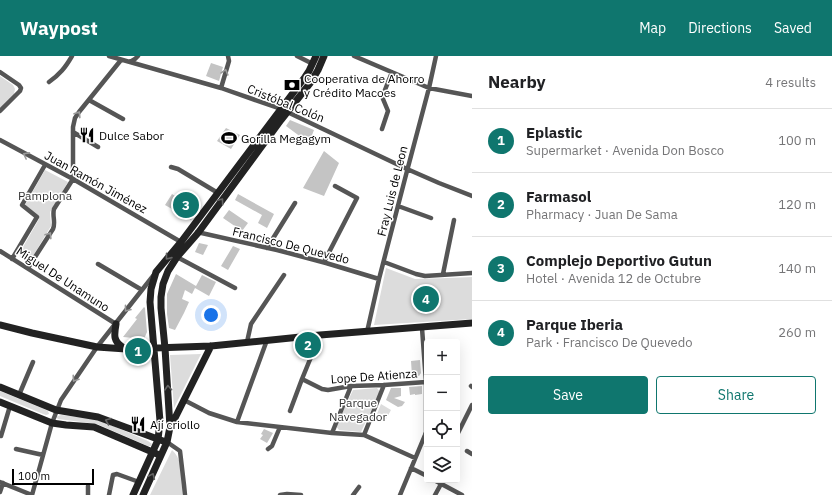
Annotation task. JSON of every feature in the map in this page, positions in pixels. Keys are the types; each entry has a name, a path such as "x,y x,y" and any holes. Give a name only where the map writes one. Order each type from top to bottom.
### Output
{"main road":[{"path":"133,495 158,440 160,421 150,302 151,289 156,272 181,242 194,231 284,110 305,78 316,56"},
{"path":"143,495 167,442 170,427 165,348 160,308 163,284 168,271 218,193 284,110 311,82 324,56"},
{"path":"1,327 97,347 126,349 211,346 472,323"},
{"path":"116,324 114,335 116,341 119,345 126,349"},
{"path":"170,427 211,346"},
{"path":"0,387 56,410 98,417 167,442"},
{"path":"0,402 52,423 94,427 161,456"}],"street":[{"path":"49,82 66,67 72,56"},
{"name":"Cristóbal Colón","path":"108,56 221,88 284,110 408,169 472,196"},
{"path":"130,62 138,56"},
{"path":"221,88 229,61 228,56"},
{"path":"298,56 313,64"},
{"path":"354,56 429,88 472,96"},
{"name":"Fray Luis de Leon","path":"367,332 379,279 436,56"},
{"path":"28,268 53,229 55,224 54,209 73,179 73,123 75,118 121,60"},
{"path":"0,72 21,88 20,91 0,110"},
{"path":"382,129 388,111 383,95 392,72"},
{"path":"89,100 123,119"},
{"path":"73,132 98,147"},
{"name":"Juan Ramón Jiménez","path":"0,140 73,179 181,242"},
{"path":"12,259 37,217 22,205 45,165"},
{"path":"171,167 178,169 218,193"},
{"path":"324,262 357,198 335,186"},
{"path":"267,248 295,203"},
{"path":"398,206 432,218"},
{"path":"443,274 454,220"},
{"name":"Francisco De Quevedo","path":"194,231 324,262 379,279"},
{"name":"Miguel De Unamuno","path":"0,251 116,324"},
{"path":"177,257 234,288"},
{"path":"384,262 425,276 472,273"},
{"path":"98,264 142,290"},
{"path":"0,492 2,483 32,495 52,423 61,400 97,347 156,272"},
{"path":"247,342 251,324 284,275"},
{"path":"422,328 425,375"},
{"path":"290,411 320,336"},
{"path":"237,422 267,340"},
{"path":"19,395 33,362"},
{"name":"Lope De Atienza","path":"302,379 322,389 328,390 351,386 424,382"},
{"path":"364,435 384,385"},
{"path":"332,433 351,386"},
{"path":"184,400 209,413 237,422 332,433 364,435 415,458"},
{"path":"460,429 472,405"},
{"path":"1,436 10,406"},
{"path":"400,495 426,432 426,411"},
{"path":"268,450 272,446 280,427"},
{"path":"167,442 180,451 184,495"},
{"path":"16,449 43,455"},
{"path":"411,468 424,474"},
{"path":"109,495 114,474 139,482"},
{"path":"435,495 441,484 462,495"},
{"path":"88,486 88,495"},
{"path":"353,495 359,487"},
{"path":"280,495 301,495"}],"green space":[{"path":"0,76 13,85 15,89 14,94 0,108"},
{"name":"Pamplona","path":"45,170 68,182 50,212 51,226 30,261 27,262 20,257 19,254 39,217 25,205"},
{"path":"386,268 415,279 472,277 472,319 374,325"},
{"path":"201,354 174,408 170,355"},
{"name":"Parque Navegador","path":"377,388 380,392 361,432 339,430 336,426 353,390"},
{"path":"0,391 44,409 48,411 49,414 43,414 0,396"},
{"path":"381,404 391,410 386,419 377,414"},
{"path":"61,415 97,419 152,444 151,446 148,446 97,424 58,419 56,417"},
{"path":"172,450 176,454 180,465 182,495 150,495"}],"building":[{"path":"211,63 223,67 219,81 206,76"},
{"path":"290,120 314,130 309,143 286,126"},
{"name":"Gorilla Megagym","path":"226,128 240,135 231,149 217,141"},
{"path":"324,151 339,163 324,196 303,188"},
{"path":"172,194 198,211 191,220 165,205"},
{"path":"238,194 274,214 267,228 258,223 262,215 235,200"},
{"path":"229,210 248,223 242,231 223,218"},
{"path":"199,243 208,245 203,255 195,252"},
{"path":"233,246 240,249 228,270 221,266"},
{"path":"176,274 196,286 202,275 216,282 209,296 195,288 192,294 185,290 182,299 189,302 175,330 169,328 167,294"},
{"path":"144,307 147,332 144,339 123,337 137,319 135,318"},
{"path":"420,360 421,373 419,376 412,376 411,361"},
{"path":"422,386 422,394 410,395 409,387"},
{"path":"391,388 401,388 401,396 394,398 405,402 402,406 398,407 386,400"},
{"path":"264,429 273,433 267,443 260,439 263,435 261,434"}],"place":[{"name":"Cooperativa de Ahorro y Crédito Macoes","path":"292,85"},
{"name":"Dulce Sabor","path":"87,135"},
{"name":"Gorilla Megagym","path":"229,138"},
{"name":"Complejo Deportivo Gutun","path":"186,205"},
{"name":"Parque Iberia","path":"426,299"},
{"name":"Farmasol","path":"308,345"},
{"name":"Eplastic","path":"138,351"},
{"name":"Ají criollo","path":"138,424"}]}
